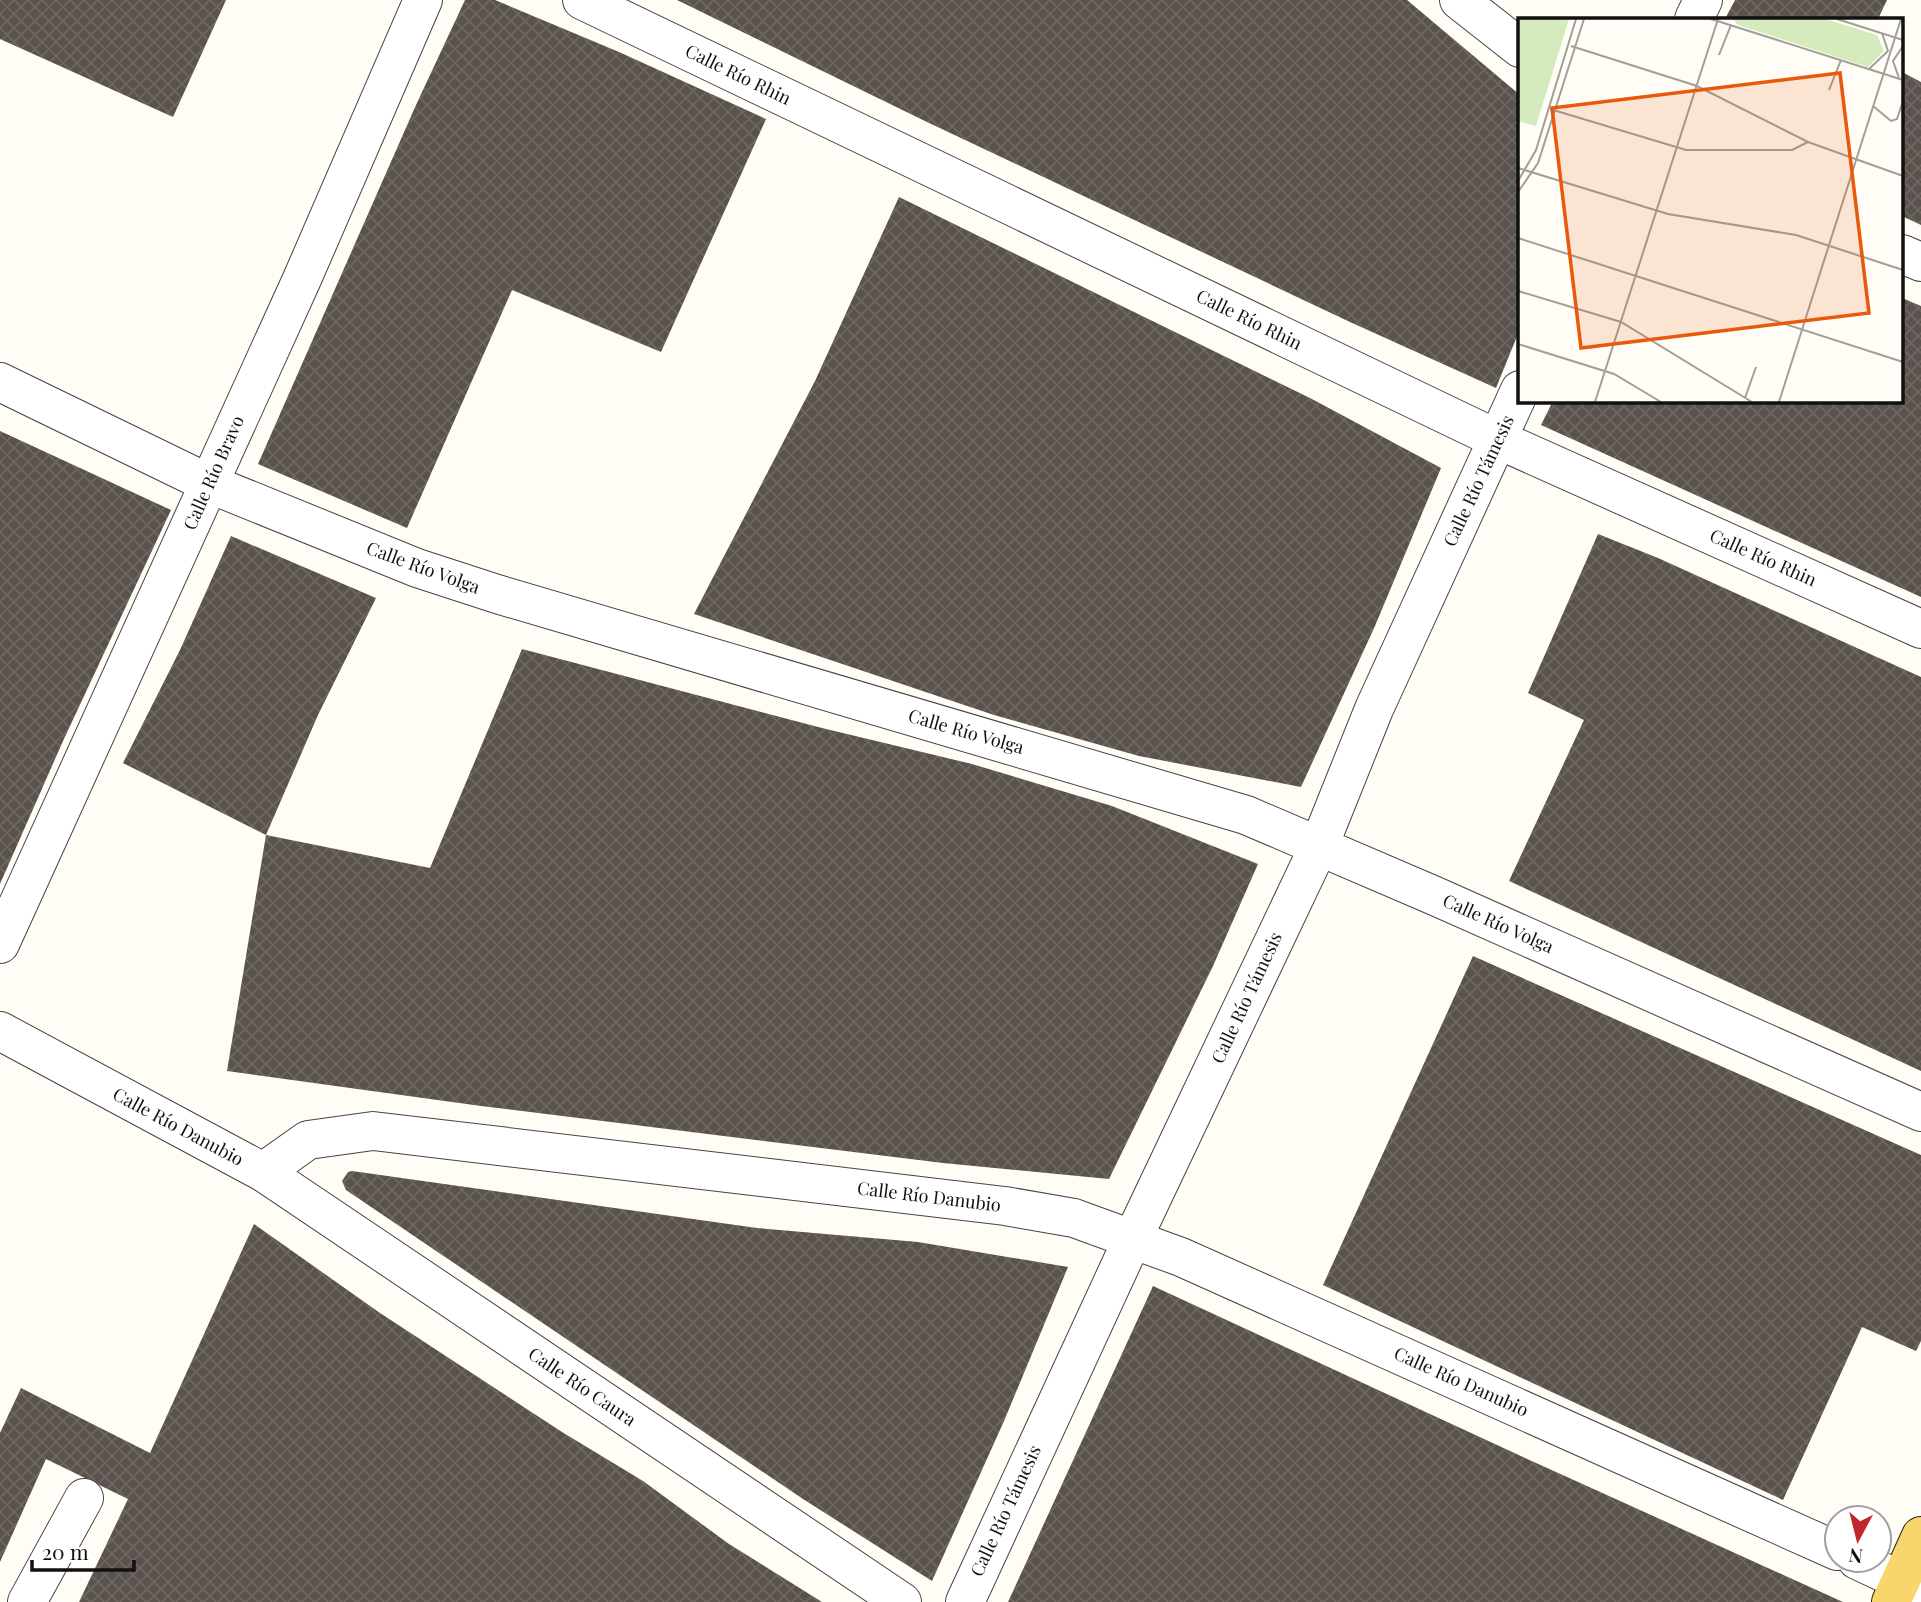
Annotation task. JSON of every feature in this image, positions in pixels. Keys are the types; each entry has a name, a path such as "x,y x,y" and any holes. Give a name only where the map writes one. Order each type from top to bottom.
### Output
{"main road":[{"path":"1904,1591 1921,1536"}],"street":[{"name":"Calle Río Bravo","path":"0,944 302,279 423,0"},
{"name":"Calle Río Rhin","path":"582,0 1497,439 1921,629"},
{"path":"1460,0 1518,46"},
{"path":"1694,18 1703,0"},
{"path":"1904,255 1921,262"},
{"name":"Calle Río Volga","path":"0,382 210,484 417,568 510,598 1246,815 1921,1112"},
{"name":"Calle Río Támesis","path":"965,1602 1133,1238 1319,846 1374,709 1518,394"},
{"name":"Calle Río Danubio","path":"0,1031 262,1172 308,1140 373,1131 1004,1206 1074,1218 1181,1256 1823,1545"},
{"name":"Calle Río Caura","path":"262,1172 902,1602"},
{"path":"27,1602 84,1498"},
{"path":"1878,1574 1904,1591"}],"building":[{"path":"0,0 226,0 173,117 0,39"},
{"path":"465,0 495,0 619,52 766,119 661,352 512,290 407,528 258,464"},
{"path":"677,0 1407,0 1518,93 1518,334 1496,388 1350,322 927,122"},
{"path":"1735,0 1887,0 1878,18 1726,18"},
{"path":"1904,73 1921,82 1921,225 1904,217"},
{"path":"899,197 1310,398 1441,468 1375,626 1301,787 1139,756 994,715 694,614 815,381"},
{"path":"1904,299 1921,306 1921,597 1541,425 1552,402 1904,402"},
{"path":"0,431 171,510 63,741 0,884"},
{"path":"1598,534 1658,558 1921,677 1921,1071 1509,881 1584,720 1528,693"},
{"path":"231,536 376,598 318,715 266,835 123,763 180,650"},
{"path":"522,649 822,728 972,764 1112,806 1258,864 1213,966 1109,1179 943,1163 481,1106 227,1071 266,835 430,868"},
{"path":"1473,956 1921,1155 1921,1341 1916,1351 1862,1327 1783,1500 1323,1285"},
{"path":"348,1172 757,1228 918,1242 1068,1267 1004,1421 932,1581 803,1499 346,1190 342,1181"},
{"path":"254,1224 380,1313 562,1432 643,1481 729,1544 822,1602 79,1602 128,1499 46,1459 0,1562 0,1433 21,1388 150,1453"},
{"path":"1153,1286 1523,1457 1843,1602 1008,1602"}]}
